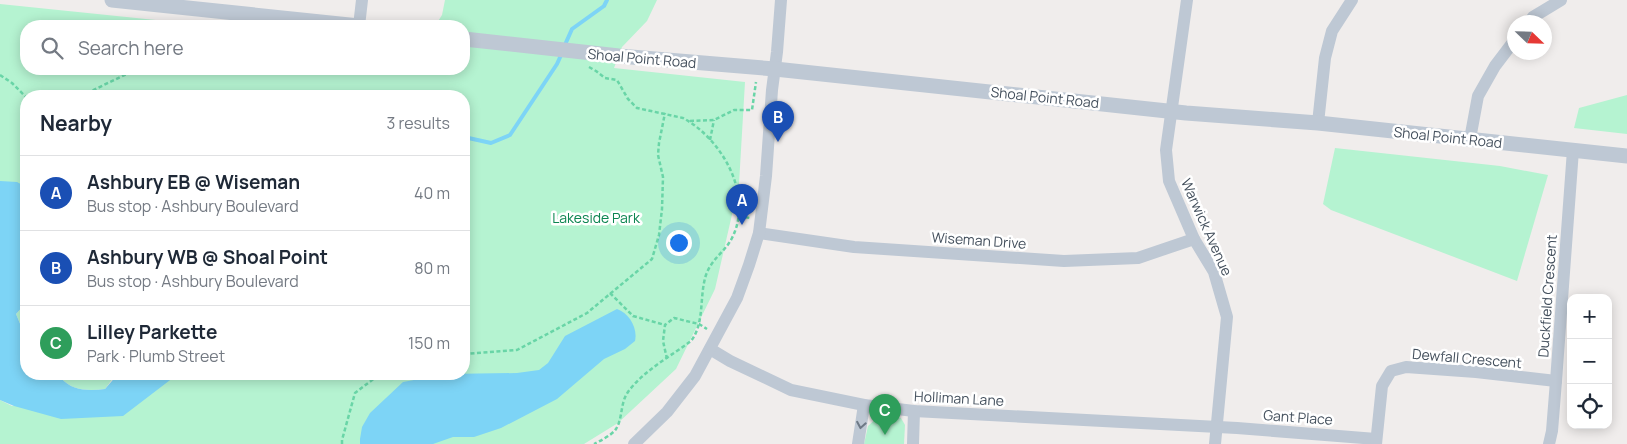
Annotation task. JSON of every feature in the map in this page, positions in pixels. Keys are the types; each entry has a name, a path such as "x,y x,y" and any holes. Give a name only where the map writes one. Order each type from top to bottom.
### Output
{"street":[{"path":"112,0 302,20"},
{"path":"360,20 362,0"},
{"path":"634,444 667,412 695,376 738,298 759,233 766,176 781,0"},
{"name":"Warwick Avenue","path":"1187,0 1166,150 1169,180 1194,239 1214,272 1227,317 1215,444"},
{"path":"1318,123 1325,58 1332,31 1352,0"},
{"path":"1536,15 1561,0"},
{"name":"Shoal Point Road","path":"470,40 533,48 775,69 1171,111 1318,123 1627,156"},
{"path":"1470,139 1478,96 1495,66 1507,50"},
{"name":"Duckfield Crescent","path":"1549,444 1552,431 1573,150"},
{"name":"Wiseman Drive","path":"759,233 854,247 1064,261 1138,258 1194,239"},
{"name":"Holliman Lane","path":"710,349 730,361 791,390 864,405 914,411 1216,426"},
{"name":"Dewfall Crescent","path":"1376,441 1382,386 1391,371 1406,367 1476,372 1556,381"},
{"path":"858,444 864,405"},
{"path":"913,444 914,411"},
{"name":"Gant Place","path":"1216,426 1376,441"}],"path":[{"path":"582,66 596,71 605,78 617,80 628,99 637,108 665,113 689,121 714,120 734,110 752,110 756,82"},
{"path":"0,75 20,91"},
{"path":"93,90 125,75"},
{"path":"470,354 517,350 587,313 652,259 659,235 663,202 663,177 658,155 658,143 665,113"},
{"path":"710,140 714,120"},
{"path":"594,444 616,429 624,400 633,386 651,370 691,341 699,324 705,276 712,262 732,238 738,226 738,195 728,163 710,140 689,121"},
{"path":"610,293 633,316 664,325"},
{"path":"664,325 674,318 699,324"},
{"path":"664,325 663,341 668,359"},
{"path":"342,444 355,393 372,380"}],"green space":[{"name":"Lakeside Park","path":"445,0 657,0 647,21 622,47 614,68 745,82 739,184 715,289 676,369 618,423 584,444 0,444 0,400 12,406 114,396 126,380 470,380 470,90 20,90 20,250 0,229 0,4 156,20 20,20 20,75 470,75 470,20 439,20 442,15"},
{"path":"1627,95 1627,134 1574,128 1579,108"},
{"path":"1335,148 1500,166 1548,175 1517,281 1331,210 1323,204"},
{"path":"20,310 20,324 16,314"},
{"path":"63,380 112,380 105,389 93,390 76,388"},
{"path":"879,416 901,418 905,425 904,444 864,444 868,426"}],"water":[{"path":"0,181 20,184 20,310 16,314 20,324 20,380 63,380 76,388 93,390 105,389 113,380 170,380 123,416 61,419 14,406 0,400"},
{"path":"617,309 629,317 634,326 636,336 635,341 625,349 604,359 557,399 501,428 474,437 453,437 433,444 360,444 362,427 370,413 403,382 414,380 470,380 470,374 517,373 539,370 548,363 565,336"}],"waterway":[{"path":"564,47 572,29 604,6 607,0"},
{"path":"470,138 491,143 510,135 557,64 562,53"}],"place":[{"name":"Ashbury WB @ Shoal Point","path":"778,142"},
{"name":"Ashbury EB @ Wiseman","path":"742,225"},
{"name":"Lilley Parkette","path":"885,435"}]}
